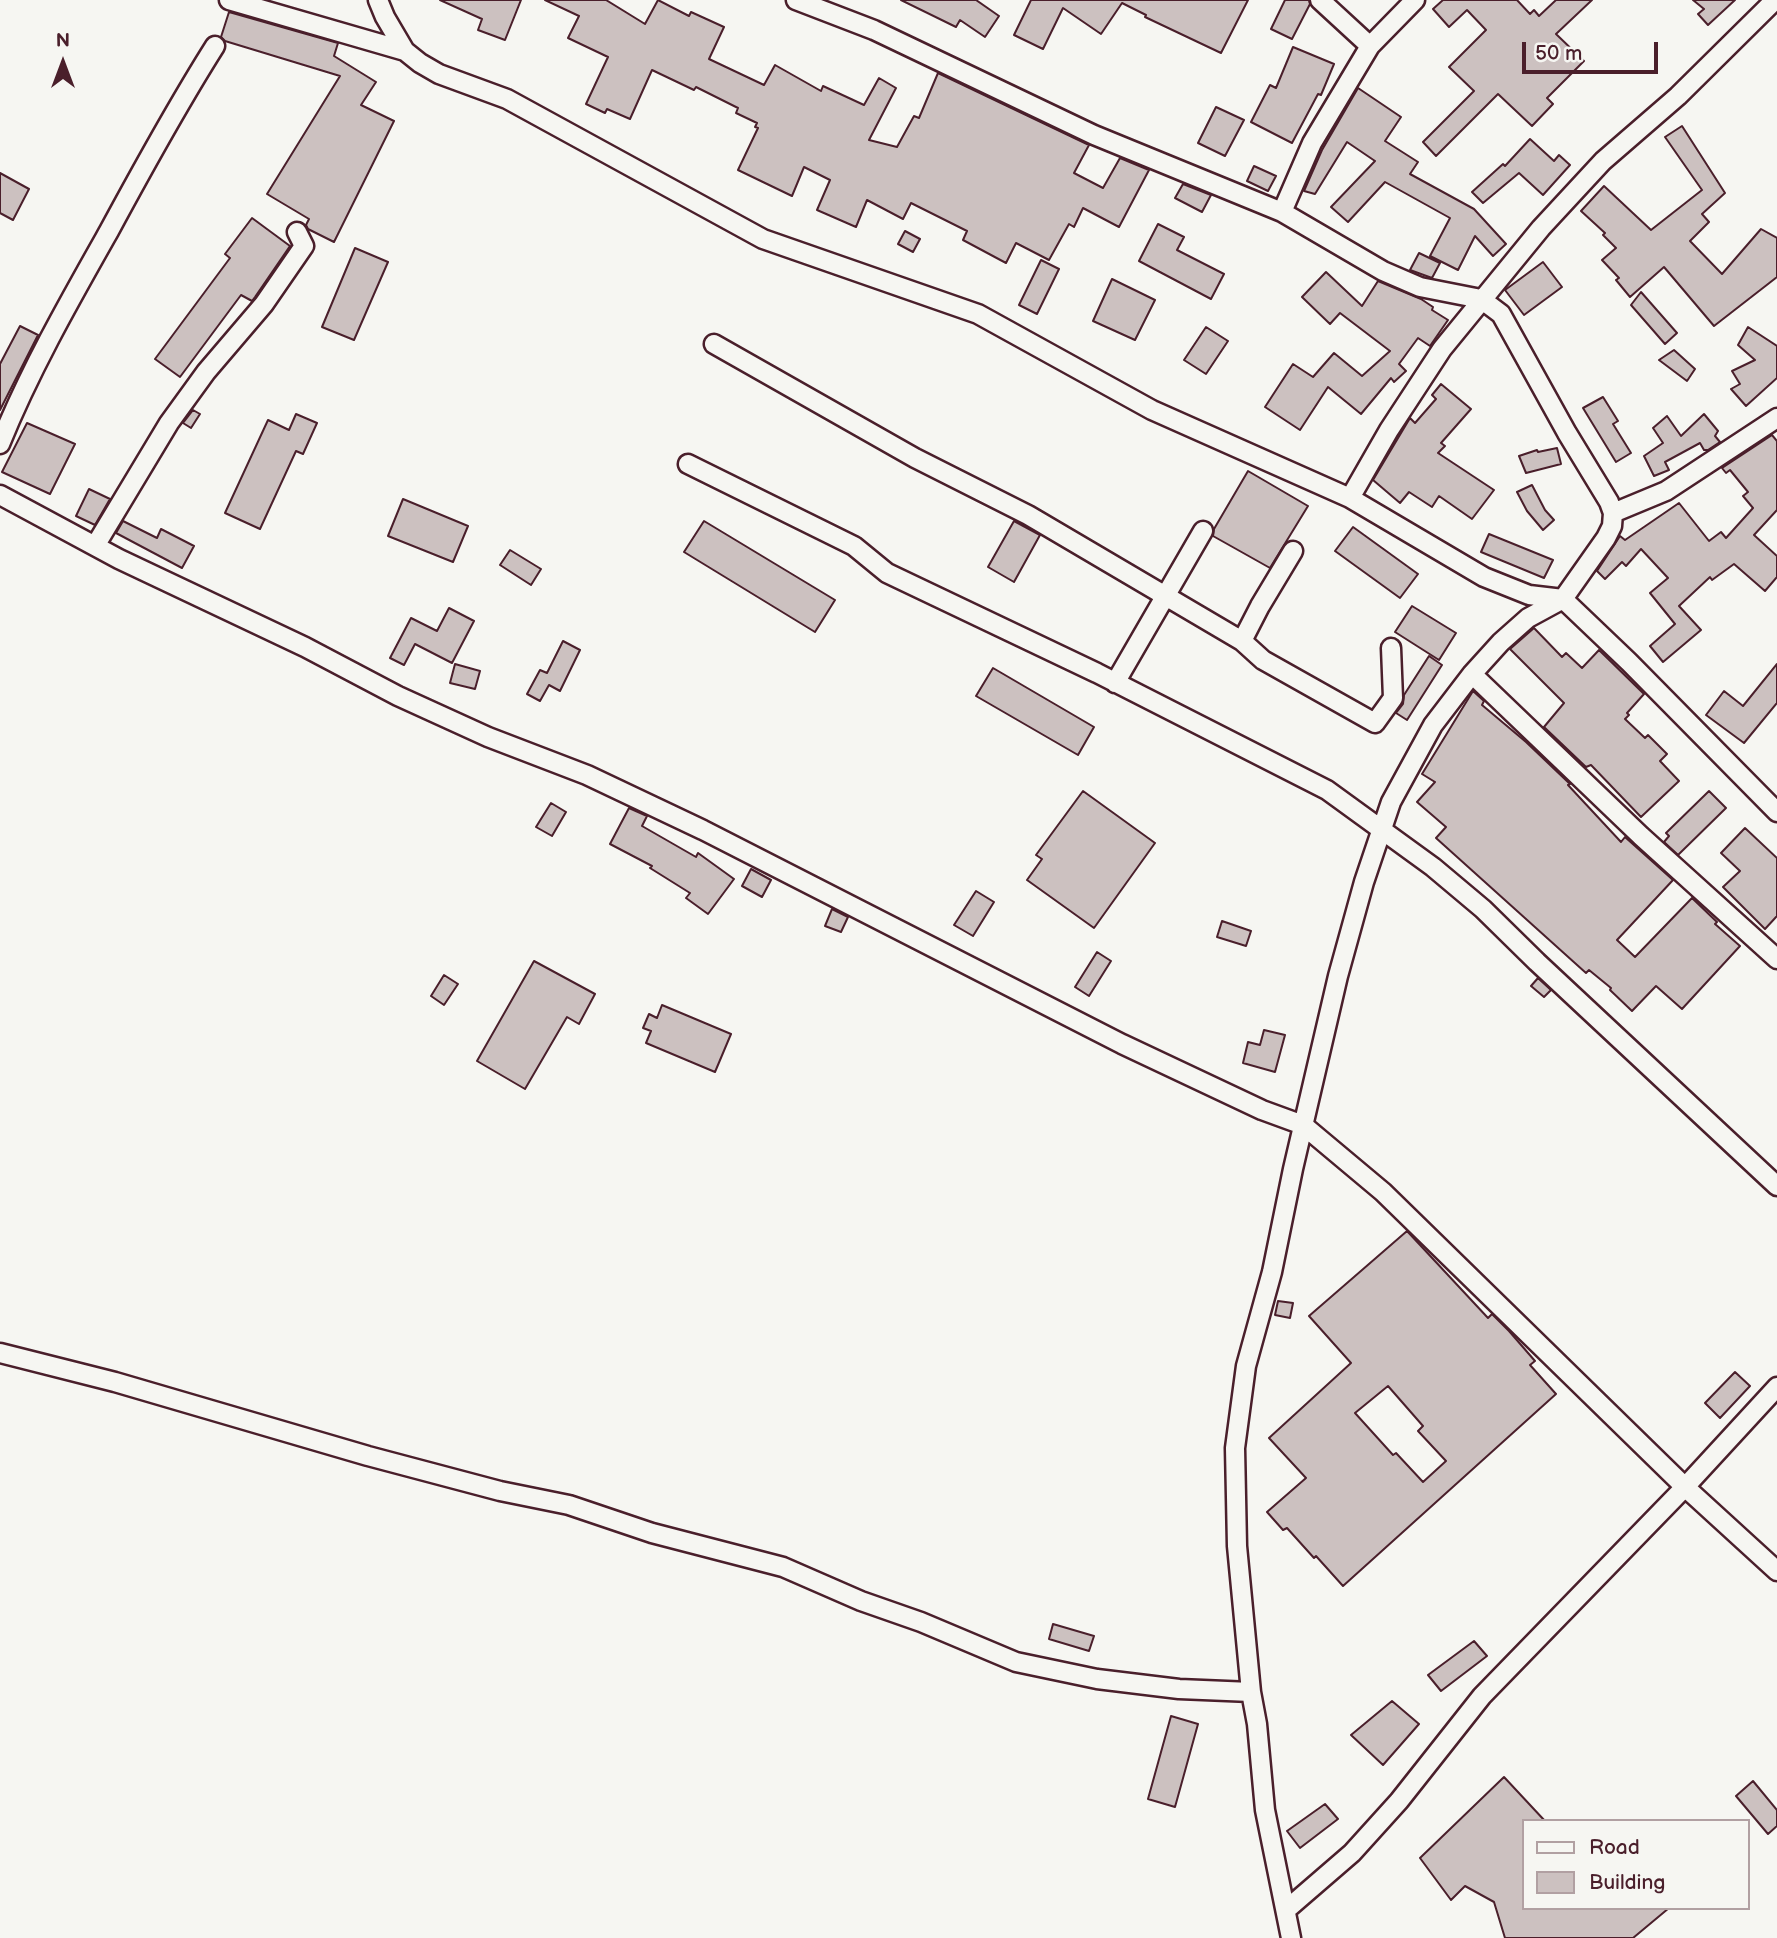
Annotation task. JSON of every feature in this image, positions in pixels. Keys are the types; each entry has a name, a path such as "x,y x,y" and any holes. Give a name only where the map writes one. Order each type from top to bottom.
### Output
{"street":[{"path":"229,0 405,51"},
{"path":"378,0 405,51 420,63 439,74 530,110 763,239 978,314 1152,411 1350,498 1484,576 1529,595 1563,600 1629,662 1777,812"},
{"path":"796,0 874,30 1094,135 1282,212 1383,271 1420,287 1481,299 1501,314 1613,513 1612,526 1606,538 1563,600 1528,618 1501,642 1472,674 1433,725 1391,802 1364,882 1338,976 1272,1272 1246,1366 1236,1448 1237,1546 1251,1692 1258,1724 1265,1810 1291,1938"},
{"path":"1320,0 1370,46"},
{"path":"1282,212 1312,143 1370,46 1415,0"},
{"path":"1350,498 1443,349 1541,228 1603,162 1678,96 1775,0"},
{"path":"0,444 16,406 70,301 177,106 215,46"},
{"path":"95,546 169,423 206,372 264,304 304,246 297,232"},
{"path":"713,344 915,458 1028,515 1242,641 1263,660 1376,723 1393,698 1391,648"},
{"path":"1613,513 1666,491 1777,418"},
{"path":"688,464 854,546 887,573 1115,683 1327,790 1433,867 1483,909 1777,1186"},
{"path":"0,495 95,546 305,647 398,696 488,737 587,775 703,830 1122,1044 1262,1110 1303,1125 1383,1192 1685,1487 1777,1570"},
{"path":"1115,683 1203,531"},
{"path":"1242,641 1293,551"},
{"path":"1472,674 1641,836 1777,959"},
{"path":"0,1353 115,1382 447,1477 569,1505 652,1534 734,1552 783,1567 1016,1662 1097,1679 1179,1689 1251,1692"},
{"path":"1286,1910 1352,1853 1399,1801 1482,1696 1685,1487 1777,1387"}],"building":[{"path":"440,0 521,0 505,40 478,30 482,19"},
{"path":"545,0 606,0 645,24 658,0 689,16 691,12 724,27 709,59 764,85 775,65 821,91 823,86 864,105 879,78 896,88 869,140 897,147 914,116 919,118 938,73 1089,145 1074,173 1103,188 1120,158 1149,170 1119,227 1083,208 1074,227 1069,224 1049,260 1016,243 1006,263 963,240 967,231 911,203 903,219 867,200 856,227 817,210 830,180 804,167 792,196 738,170 758,128 755,127 757,123 736,113 738,108 696,87 694,90 652,70 630,119 607,109 605,113 586,104 608,57 568,38 579,16"},
{"path":"901,0 976,0 999,16 985,37 960,20 956,27"},
{"path":"1031,0 1248,0 1221,53 1145,17 1146,15 1122,3 1101,34 1063,8 1043,49 1014,35"},
{"path":"1285,0 1309,0 1310,4 1292,39 1271,29"},
{"path":"1443,0 1517,0 1530,14 1534,10 1539,16 1556,0 1592,0 1556,34 1584,61 1547,98 1553,104 1532,126 1498,94 1436,156 1423,142 1474,91 1449,67 1486,30 1467,10 1449,27 1433,9"},
{"path":"1693,0 1735,0 1708,25 1698,14 1704,9"},
{"path":"229,12 338,43 334,56 376,82 361,105 394,121 334,242 308,229 306,225 309,219 267,194 340,76 225,41 221,37"},
{"path":"1293,47 1334,64 1321,95 1318,94 1292,143 1251,122 1270,85 1276,88"},
{"path":"1358,88 1401,117 1385,141 1418,162 1410,174 1474,209 1506,244 1493,256 1475,236 1458,270 1430,256 1450,218 1385,182 1348,222 1331,207 1375,161 1347,142 1315,194 1304,191 1322,150"},
{"path":"1216,107 1244,120 1225,156 1198,143"},
{"path":"1682,126 1725,193 1702,214 1709,222 1690,241 1722,274 1761,229 1777,238 1777,277 1714,326 1664,267 1630,297 1616,280 1619,278 1602,260 1616,248 1603,235 1605,233 1581,211 1604,186 1651,230 1702,190 1665,137"},
{"path":"1530,139 1554,161 1559,155 1570,165 1543,195 1519,173 1483,203 1472,192 1503,164 1505,166"},
{"path":"1254,166 1276,176 1268,191 1247,181"},
{"path":"0,173 29,189 13,220 0,213"},
{"path":"1183,184 1211,195 1202,212 1175,198"},
{"path":"252,218 290,246 252,301 241,295 180,377 155,359 230,258 225,254"},
{"path":"1158,224 1184,237 1177,250 1224,274 1211,299 1139,261"},
{"path":"905,231 920,239 913,252 898,244"},
{"path":"355,248 388,262 354,340 322,327"},
{"path":"1419,253 1440,263 1432,278 1410,270"},
{"path":"1041,260 1059,269 1037,314 1019,305"},
{"path":"1543,262 1562,287 1524,315 1505,290"},
{"path":"1326,272 1362,306 1378,281 1421,299 1448,320 1430,346 1418,338 1399,364 1406,371 1394,382 1391,378 1361,414 1328,387 1300,430 1265,407 1293,364 1313,377 1334,353 1362,376 1390,351 1340,313 1330,324 1302,297"},
{"path":"1112,279 1155,300 1135,340 1093,321"},
{"path":"1641,292 1677,333 1665,344 1631,305"},
{"path":"20,326 38,335 0,410 0,364"},
{"path":"1206,327 1228,341 1206,374 1184,360"},
{"path":"1748,327 1777,346 1777,378 1746,406 1731,389 1740,384 1732,371 1755,360 1738,345"},
{"path":"1674,350 1695,369 1687,381 1659,360"},
{"path":"1441,384 1471,409 1441,443 1445,446 1438,453 1494,490 1472,519 1439,496 1432,507 1409,492 1400,503 1373,480 1410,418 1415,423 1436,399 1432,395"},
{"path":"1603,397 1618,421 1613,424 1631,453 1616,462 1583,408"},
{"path":"193,410 200,414 191,428 183,423"},
{"path":"296,414 317,423 303,454 296,451 260,529 225,513 268,420 289,430"},
{"path":"1704,414 1718,431 1715,436 1720,442 1708,450 1704,450 1700,443 1665,462 1669,470 1654,476 1644,456 1663,443 1653,428 1667,416 1681,436"},
{"path":"27,423 75,444 50,494 2,472"},
{"path":"1772,435 1777,441 1777,510 1754,535 1777,556 1777,577 1765,591 1734,564 1712,580 1710,577 1679,606 1701,630 1663,662 1650,646 1675,624 1650,593 1668,578 1641,549 1626,566 1622,562 1605,579 1597,571 1620,536 1625,540 1679,503 1709,541 1721,532 1726,538 1753,508 1743,496 1748,492 1730,470 1726,473 1722,468"},
{"path":"1557,448 1561,464 1526,473 1519,456 1537,450"},
{"path":"1248,471 1308,506 1270,568 1213,536 1214,529"},
{"path":"1532,485 1545,510 1554,520 1543,530 1527,511 1517,492"},
{"path":"89,489 110,499 95,525 76,516"},
{"path":"403,499 468,526 453,562 388,536"},
{"path":"123,521 157,538 161,529 194,546 182,568 116,533"},
{"path":"704,521 835,600 815,632 684,552"},
{"path":"1014,521 1040,535 1014,582 988,567"},
{"path":"1353,527 1418,574 1400,598 1335,551"},
{"path":"1489,534 1553,560 1544,578 1481,552"},
{"path":"510,550 541,569 531,585 500,565"},
{"path":"1412,606 1456,633 1439,660 1395,632"},
{"path":"449,608 474,621 452,663 415,644 404,665 390,658 411,618 437,631"},
{"path":"1534,628 1562,657 1566,653 1582,668 1599,650 1644,694 1625,719 1645,738 1648,735 1667,754 1660,761 1679,781 1641,817 1591,765 1586,767 1544,727 1564,703 1510,649"},
{"path":"563,641 580,650 560,691 549,685 540,701 527,694 540,670 547,673"},
{"path":"1429,656 1442,665 1407,720 1396,713"},
{"path":"455,664 480,671 475,689 450,683"},
{"path":"1777,664 1777,703 1744,743 1706,715 1724,691 1743,706"},
{"path":"993,668 1094,727 1078,755 976,696"},
{"path":"1473,691 1484,701 1482,705 1570,784 1568,785 1621,842 1625,837 1673,880 1617,940 1635,957 1692,898 1717,922 1715,924 1740,946 1682,1009 1656,986 1632,1011 1611,988 1589,970 1586,973 1436,838 1446,827 1417,802 1435,782 1422,774"},
{"path":"1083,791 1155,843 1094,928 1027,880 1042,859 1036,855"},
{"path":"1709,791 1726,808 1678,855 1664,842 1669,836 1666,833"},
{"path":"551,803 566,812 552,836 536,827"},
{"path":"629,808 647,816 642,826 696,857 698,853 734,879 708,914 686,898 690,893 650,868 652,866 610,844"},
{"path":"1745,828 1777,858 1777,916 1765,929 1723,887 1740,871 1721,853"},
{"path":"751,869 771,880 762,897 742,886"},
{"path":"976,891 994,902 973,936 954,925"},
{"path":"832,909 848,917 841,932 825,926"},
{"path":"1222,921 1251,931 1246,946 1217,937"},
{"path":"1097,952 1111,961 1089,996 1075,987"},
{"path":"534,961 595,994 579,1024 567,1017 525,1089 477,1061"},
{"path":"444,975 458,984 444,1005 431,996"},
{"path":"1538,978 1551,990 1544,997 1531,986"},
{"path":"662,1005 731,1034 715,1072 646,1043 651,1031 643,1028 649,1014 657,1018"},
{"path":"1264,1030 1285,1035 1275,1072 1243,1063 1248,1042 1260,1045"},
{"path":"1407,1231 1488,1318 1492,1314 1509,1331 1535,1361 1530,1365 1556,1394 1343,1586 1316,1556 1314,1558 1287,1528 1283,1530 1267,1512 1306,1478 1269,1438 1351,1363 1309,1316","holes":["1388,1386 1423,1426 1418,1431 1446,1461 1423,1482 1396,1453 1393,1455 1355,1413"]},
{"path":"1278,1301 1293,1303 1290,1318 1275,1315"},
{"path":"1735,1372 1750,1386 1720,1418 1705,1403"},
{"path":"1053,1624 1094,1636 1089,1651 1049,1639"},
{"path":"1474,1641 1487,1656 1441,1691 1428,1675"},
{"path":"1392,1701 1419,1724 1383,1765 1351,1735"},
{"path":"1171,1716 1198,1724 1175,1807 1148,1799"},
{"path":"1504,1777 1543,1819 1522,1819 1522,1910 1667,1910 1633,1938 1505,1938 1494,1902 1465,1886 1451,1900 1420,1858"},
{"path":"1753,1781 1777,1810 1777,1826 1768,1834 1736,1796"},
{"path":"1325,1804 1338,1819 1300,1848 1287,1831"}]}
